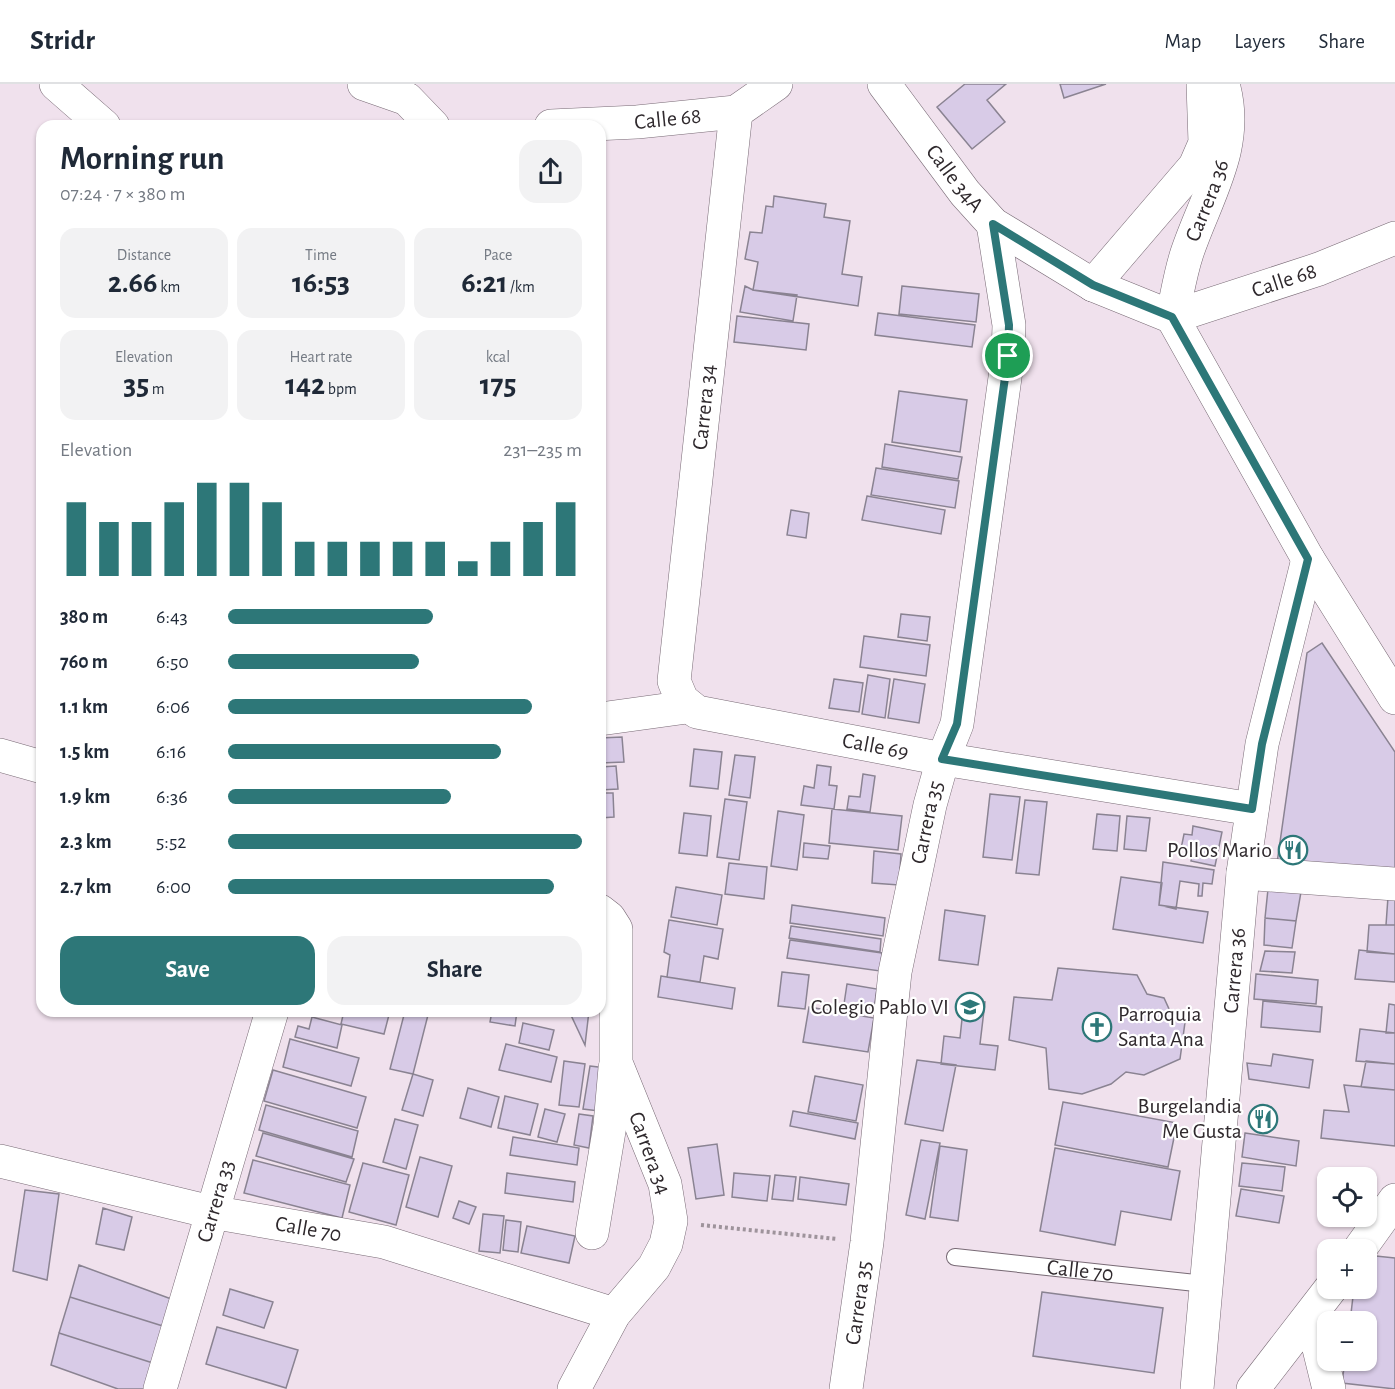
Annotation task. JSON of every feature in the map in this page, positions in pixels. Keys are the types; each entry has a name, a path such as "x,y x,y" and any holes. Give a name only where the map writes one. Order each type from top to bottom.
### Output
{"street":[{"path":"56,84 97,120"},
{"path":"364,84 407,99 427,120"},
{"name":"Calle 68","path":"606,123 736,112 776,84"},
{"name":"Calle 34A","path":"884,84 965,193 993,224 1093,285 1172,317"},
{"path":"1093,285 1195,166 1205,143 1203,84"},
{"name":"Carrera 36","path":"1172,317 1186,255 1218,175 1229,138 1227,97 1223,84"},
{"name":"Carrera 34","path":"684,704 674,681 736,112"},
{"name":"Carrera 35","path":"846,1389 867,1242 895,972 930,805 942,759 957,724 1008,356 1009,325 993,224"},
{"name":"Calle 68","path":"1172,317 1319,269 1395,238"},
{"path":"1172,317 1308,559 1395,698"},
{"name":"Carrera 36","path":"1197,1389 1243,873 1262,744 1308,559"},
{"path":"606,718 684,704"},
{"name":"Calle 69","path":"684,704 697,712 942,759 1252,809"},
{"path":"0,755 36,765"},
{"path":"1243,873 1395,884"},
{"name":"Carrera 34","path":"574,1389 614,1314 654,1267 666,1244 671,1221 665,1184 616,1063 608,920"},
{"name":"Carrera 33","path":"160,1389 270,1017"},
{"path":"592,1233 610,1125 616,1063"},
{"name":"Calle 70","path":"0,1161 211,1212 384,1242 614,1314"},
{"path":"1367,1239 1395,1200"},
{"path":"1253,1389 1323,1299"},
{"path":"1311,1316 1329,1389"}],"lane":[{"name":"Calle 70","path":"955,1257 1205,1284"}],"path":[{"path":"671,1221 867,1242"}],"building":[{"path":"965,84 1006,84 987,100 1005,122 972,149 937,107"},
{"path":"1060,84 1106,84 1064,98"},
{"path":"774,196 826,204 824,217 850,221 842,274 862,277 858,306 753,290 758,262 745,259 750,232 762,233 766,206 773,207"},
{"path":"745,286 753,290 797,295 793,321 740,312"},
{"path":"902,286 979,294 976,322 899,314"},
{"path":"878,313 975,325 972,347 875,335"},
{"path":"737,316 809,324 806,350 734,342"},
{"path":"899,391 967,400 960,452 892,442"},
{"path":"885,444 962,457 958,479 882,467"},
{"path":"876,468 959,481 955,508 871,495"},
{"path":"867,496 945,510 941,534 862,520"},
{"path":"791,510 809,513 806,538 787,535"},
{"path":"901,614 930,617 927,641 898,637"},
{"path":"864,636 930,645 926,676 860,667"},
{"path":"1322,643 1395,752 1395,869 1277,863 1307,653"},
{"path":"868,675 890,679 885,718 862,714"},
{"path":"834,679 863,683 859,712 829,708"},
{"path":"894,679 925,684 919,723 888,718"},
{"path":"622,737 624,762 606,763 606,738"},
{"path":"694,749 722,752 718,789 690,786"},
{"path":"735,755 755,757 750,798 729,795"},
{"path":"817,765 831,767 829,785 837,786 834,809 801,805 804,786 814,788"},
{"path":"616,766 618,789 606,790 606,767"},
{"path":"863,774 875,776 870,812 847,809 849,796 860,797"},
{"path":"606,793 613,793 614,817 606,818"},
{"path":"990,794 1020,797 1012,860 983,857"},
{"path":"725,799 747,802 739,860 717,857"},
{"path":"1025,800 1047,802 1039,875 1016,873"},
{"path":"832,809 902,816 898,850 829,843"},
{"path":"778,811 804,815 797,870 771,866"},
{"path":"684,813 711,816 707,856 679,853"},
{"path":"1097,814 1120,816 1117,851 1093,849"},
{"path":"1127,816 1150,818 1146,851 1124,849"},
{"path":"1193,826 1222,832 1215,866 1191,861 1193,851 1181,849 1184,834 1192,835"},
{"path":"804,843 830,846 828,859 803,857"},
{"path":"874,851 901,854 899,885 872,883"},
{"path":"1163,862 1214,870 1212,884 1203,883 1202,896 1198,896 1199,884 1180,881 1176,909 1159,905"},
{"path":"729,863 767,867 764,899 725,894"},
{"path":"1121,877 1162,883 1159,905 1208,912 1203,943 1113,929"},
{"path":"676,887 722,895 717,925 671,917"},
{"path":"1268,889 1301,892 1296,921 1265,918"},
{"path":"1388,897 1395,897 1395,925 1386,925"},
{"path":"792,905 885,918 883,936 790,923"},
{"path":"945,910 985,916 978,965 939,960"},
{"path":"1265,918 1296,921 1292,948 1264,945"},
{"path":"669,920 723,929 718,959 704,956 700,982 667,977 670,955 664,952"},
{"path":"1369,925 1395,925 1395,954 1367,952"},
{"path":"791,926 881,939 880,952 789,938"},
{"path":"790,940 882,953 880,971 787,958"},
{"path":"1359,950 1395,954 1395,982 1355,979"},
{"path":"1265,951 1295,952 1292,973 1260,971"},
{"name":"Parroquia Santa Ana","path":"1058,968 1137,975 1147,994 1164,998 1170,1011 1186,1015 1180,1059 1144,1075 1126,1072 1111,1084 1082,1094 1049,1089 1046,1048 1009,1040 1014,997 1052,1000"},
{"path":"782,972 809,975 805,1009 778,1006"},
{"path":"1256,974 1318,980 1316,1004 1254,999"},
{"path":"661,976 735,988 732,1009 658,997"},
{"path":"847,984 877,989 874,1008 844,1004"},
{"path":"964,1000 985,1002 980,1044 998,1046 995,1070 941,1064 944,1036 960,1038"},
{"path":"1263,1001 1322,1007 1320,1032 1261,1027"},
{"path":"1389,1004 1395,1005 1395,1033 1386,1033"},
{"path":"809,1007 874,1018 868,1052 803,1042"},
{"path":"312,1017 342,1025 337,1048 295,1037 298,1026 309,1029"},
{"path":"343,1017 388,1017 384,1034 341,1024"},
{"path":"403,1017 427,1017 413,1074 390,1069"},
{"path":"491,1017 516,1017 515,1026 490,1022"},
{"path":"572,1017 588,1017 585,1045"},
{"path":"523,1023 554,1030 549,1050 519,1043"},
{"path":"1360,1029 1395,1033 1395,1064 1356,1061"},
{"path":"290,1039 359,1058 351,1086 283,1067"},
{"path":"506,1044 557,1057 551,1082 499,1070"},
{"path":"1273,1054 1313,1060 1309,1088 1249,1079 1247,1063 1271,1066"},
{"path":"917,1060 956,1065 943,1131 905,1124"},
{"path":"564,1061 585,1064 579,1107 559,1105"},
{"path":"1366,1061 1395,1064 1395,1090 1361,1087"},
{"path":"590,1066 606,1068 599,1111 583,1109"},
{"path":"273,1070 366,1097 357,1128 264,1101"},
{"path":"413,1074 433,1080 423,1116 402,1110"},
{"path":"815,1076 863,1085 856,1121 808,1112"},
{"path":"1344,1085 1395,1090 1395,1146 1321,1138 1324,1110 1349,1112"},
{"path":"468,1088 499,1097 491,1127 460,1118"},
{"path":"505,1096 538,1104 530,1135 498,1128"},
{"path":"1063,1102 1177,1123 1168,1167 1055,1145"},
{"path":"266,1105 358,1131 352,1157 259,1130"},
{"path":"545,1109 565,1114 557,1142 538,1137"},
{"path":"793,1111 858,1123 855,1139 790,1126"},
{"path":"579,1114 593,1116 589,1148 574,1145"},
{"path":"395,1119 418,1125 406,1169 383,1162"},
{"path":"263,1133 354,1159 346,1182 256,1156"},
{"path":"1245,1133 1299,1141 1296,1166 1242,1157"},
{"path":"513,1137 579,1148 577,1165 510,1155"},
{"path":"921,1140 940,1143 925,1219 906,1215"},
{"path":"717,1144 724,1195 696,1199 688,1148"},
{"path":"940,1146 967,1150 958,1221 930,1217"},
{"path":"1055,1148 1180,1171 1171,1220 1121,1211 1115,1245 1040,1231"},
{"path":"420,1157 452,1166 438,1217 406,1207"},
{"path":"253,1160 350,1185 342,1218 244,1193"},
{"path":"363,1163 409,1175 396,1225 349,1212"},
{"path":"1242,1163 1285,1167 1282,1191 1239,1186"},
{"path":"507,1173 575,1182 573,1202 505,1193"},
{"path":"734,1173 770,1176 767,1201 732,1197"},
{"path":"775,1175 796,1177 793,1201 772,1199"},
{"path":"800,1177 849,1184 846,1205 798,1199"},
{"path":"1241,1189 1284,1196 1279,1223 1236,1216"},
{"path":"25,1190 59,1194 47,1280 13,1271"},
{"path":"459,1201 476,1207 469,1224 453,1218"},
{"path":"103,1208 132,1217 124,1250 96,1244"},
{"path":"483,1214 504,1216 500,1253 479,1251"},
{"path":"506,1220 521,1222 518,1252 503,1250"},
{"path":"527,1226 575,1236 569,1263 521,1253"},
{"path":"1377,1256 1395,1258 1395,1389 1342,1383 1344,1371 1377,1371 1377,1311 1351,1311 1353,1299 1377,1299"},
{"path":"79,1265 174,1300 166,1327 70,1297"},
{"path":"230,1289 273,1302 264,1328 223,1315"},
{"path":"1042,1292 1163,1308 1154,1373 1033,1356"},
{"path":"70,1297 166,1327 156,1364 59,1333"},
{"path":"217,1327 298,1350 286,1388 206,1364"},
{"path":"59,1333 156,1364 148,1389 118,1389 51,1365"}],"place":[{"name":"Pollos Mario","path":"1293,850"},
{"name":"Colegio Pablo VI","path":"970,1007"},
{"name":"Parroquia Santa Ana","path":"1097,1027"},
{"name":"Burgelandia Me Gusta","path":"1263,1119"}],"route":[{"path":"993,224 1093,285 1172,317 1176,328 1308,559 1262,744 1252,809 942,759 957,724 1008,356 1009,325 993,224"}]}
